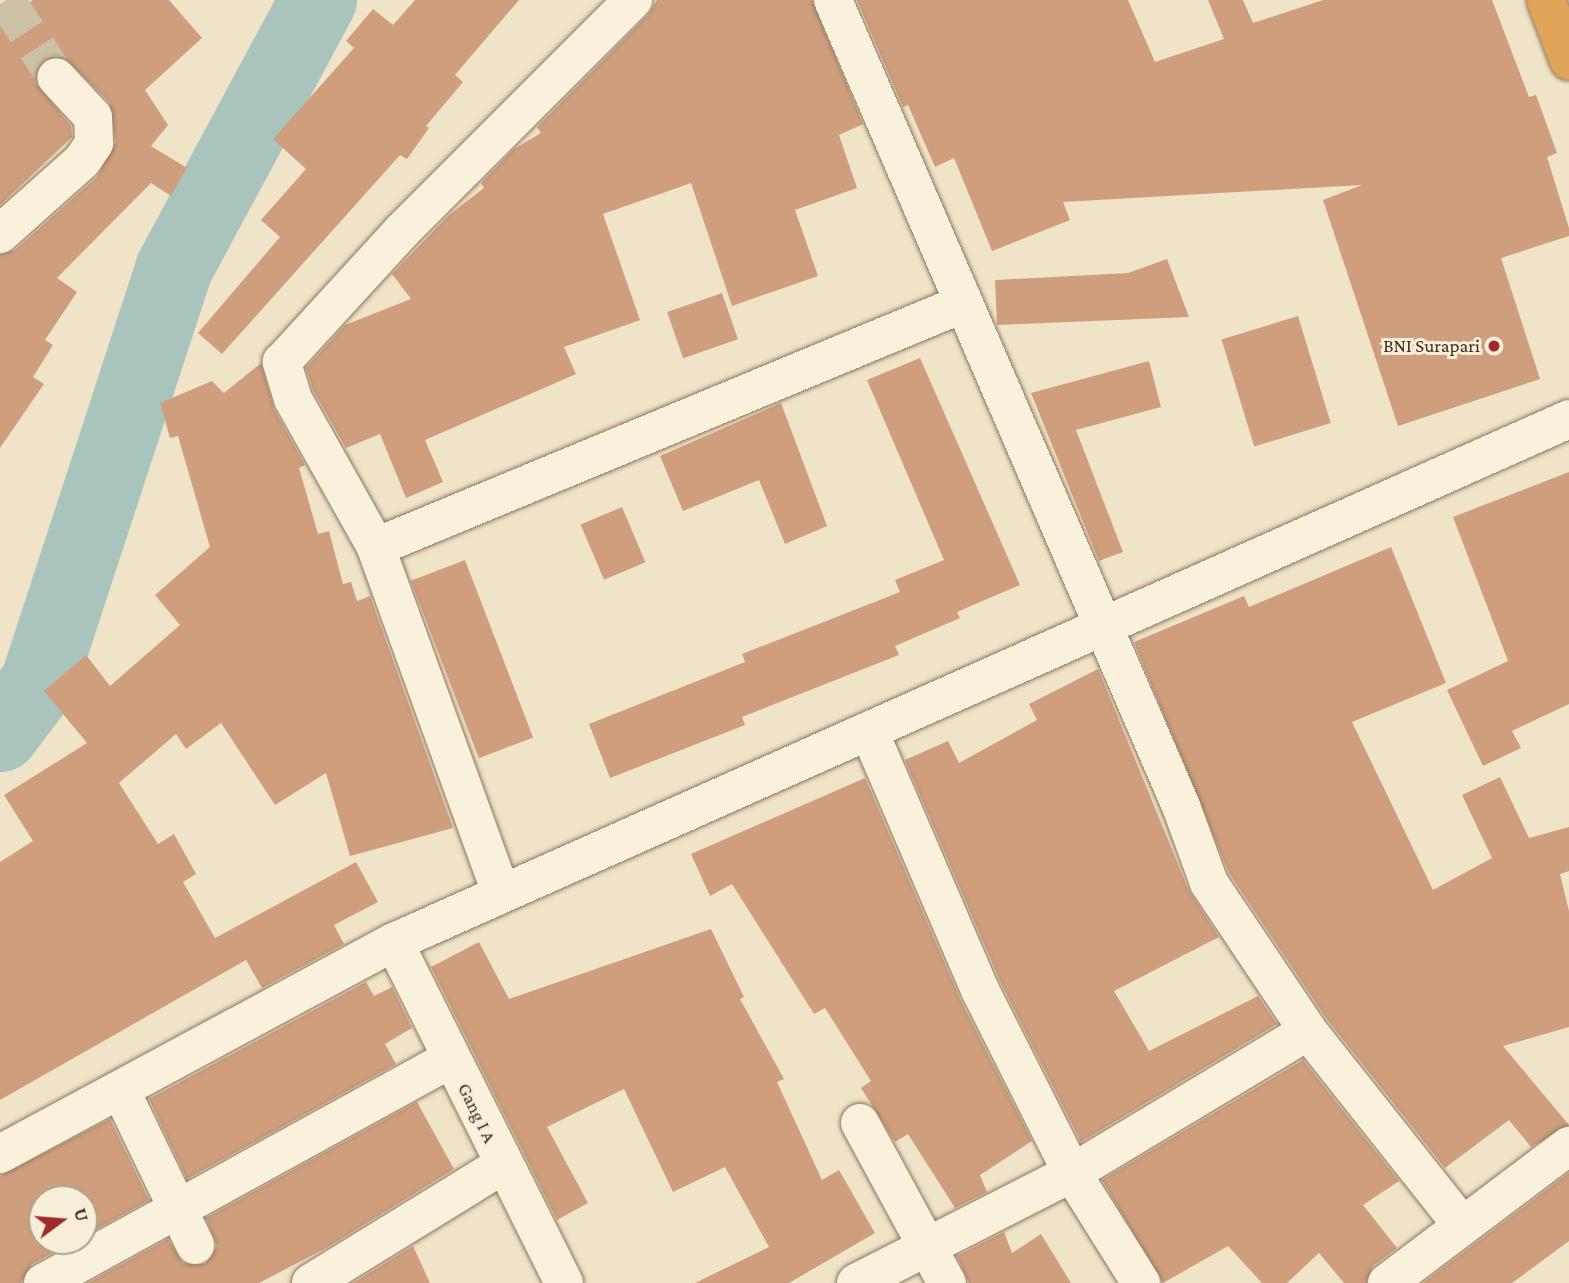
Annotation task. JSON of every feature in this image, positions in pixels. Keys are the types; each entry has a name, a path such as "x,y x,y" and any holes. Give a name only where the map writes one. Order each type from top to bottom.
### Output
{"highway":[{"path":"1546,0 1569,61"}],"street":[{"path":"501,893 376,547 293,400 282,362 402,231 633,0"},
{"path":"833,0 961,304 1181,806 1209,883 1308,1031 1461,1224"},
{"path":"0,234 82,162 94,143 93,117 56,77"},
{"path":"376,547 961,304"},
{"path":"0,1154 394,942 869,732 1101,625 1569,419"},
{"path":"869,732 981,992 1072,1172 1141,1283"},
{"name":"Gang I A","path":"394,942 564,1283"},
{"path":"856,1283 1072,1172 1308,1031"},
{"path":"43,1283 451,1059"},
{"path":"121,1091 195,1245"},
{"path":"860,1124 947,1283"},
{"path":"1387,1283 1461,1224 1569,1146"},
{"path":"311,1283 503,1165"}],"building":[{"path":"33,0 169,0 202,38 145,90 168,125 151,146 187,168 171,196 151,183 57,278 77,292 45,340 53,345 33,377 44,384 0,448 0,255 15,250 97,177 116,142 109,102 63,56 42,61 35,82 71,126 72,137 0,205 0,21"},
{"path":"415,0 519,0 455,75 463,82 426,126 429,128 407,159 400,155 222,354 198,333 280,237 261,220 306,169 273,139 354,48 346,41 373,9 393,25"},
{"path":"657,0 812,0 863,124 839,135 857,188 795,210 818,276 732,306 691,183 603,214 640,320 564,347 576,374 425,440 443,482 406,498 380,434 346,448 313,390 306,368 345,325 411,299 392,274 449,215 484,188 481,183 514,149 541,133 537,127 648,15"},
{"path":"857,0 1128,0 1155,62 1224,39 1208,0 1243,0 1253,23 1323,0 1492,0 1529,97 1536,95 1557,153 1547,157 1569,228 1569,236 1501,258 1540,379 1398,426 1323,200 1362,185 1063,202 1070,220 992,251 954,158 935,167 908,105 903,107"},
{"path":"1167,259 1189,317 997,325 995,280 1128,273"},
{"path":"722,293 738,339 683,358 667,312"},
{"path":"1298,316 1331,423 1254,446 1221,339"},
{"path":"920,358 1020,585 957,612 960,618 895,646 899,655 742,717 745,725 610,778 589,724 745,662 742,654 900,592 895,580 944,560 867,380"},
{"path":"1149,361 1161,407 1076,430 1123,552 1099,561 1031,393"},
{"path":"261,363 274,409 305,465 299,468 318,534 329,531 343,584 351,582 357,601 370,596 453,828 350,856 326,773 275,805 221,723 186,749 176,734 119,783 158,844 174,834 196,874 183,882 215,938 356,862 378,902 334,925 344,944 262,988 246,960 0,1100 0,862 33,841 4,795 87,743 44,691 86,655 110,686 180,625 155,595 210,547 178,436 170,438 160,403 212,381 224,393"},
{"path":"781,403 827,526 785,544 759,480 683,511 660,456"},
{"path":"1569,472 1569,704 1512,731 1521,748 1483,766 1447,690 1508,661 1453,517"},
{"path":"622,507 645,562 604,580 581,525"},
{"path":"1391,547 1446,683 1352,722 1433,890 1492,858 1462,795 1500,777 1529,838 1569,827 1569,871 1560,874 1569,911 1569,1027 1503,1046 1569,1125 1531,1147 1509,1120 1445,1168 1326,1018 1229,873 1134,642 1244,596 1249,607"},
{"path":"465,560 533,737 479,758 411,581"},
{"path":"1098,669 1189,891 1219,937 1114,991 1149,1051 1258,996 1277,1024 1081,1142 1001,983 905,760 948,741 959,763 1037,720 1029,704"},
{"path":"865,778 961,1001 1032,1141 980,1175 987,1192 955,1208 908,1134 895,1142 861,1088 871,1081 825,1008 814,1014 732,884 710,896 691,854"},
{"path":"711,929 744,997 740,999 784,1079 777,1082 822,1180 839,1170 875,1233 789,1283 695,1283 769,1247 725,1167 673,1192 624,1089 547,1127 588,1203 557,1220 431,967 479,942 509,999"},
{"path":"366,982 374,996 392,987 412,1028 385,1044 396,1064 187,1179 149,1099"},
{"path":"1303,1060 1399,1181 1363,1205 1397,1248 1373,1266 1366,1283 1344,1283 1319,1253 1287,1283 1262,1283 1228,1246 1163,1283 1102,1180"},
{"path":"417,1102 454,1169 328,1247 259,1283 88,1283 168,1239 183,1263 205,1264 217,1246 206,1218"},
{"path":"110,1119 149,1200 98,1228 98,1185 28,1185 28,1255 48,1255 32,1264 21,1283 0,1283 0,1176"},
{"path":"1569,1173 1569,1241 1512,1283 1423,1283"},
{"path":"1004,1232 1012,1253 1041,1234 1071,1283 969,1283 957,1256"},
{"path":"413,1246 430,1283 353,1283"}],"waterway":[{"path":"0,733 38,683 173,269 318,0"}],"tunnel":[{"path":"6,0 56,77"}],"place":[{"name":"BNI Surapari","path":"1494,346"}]}
